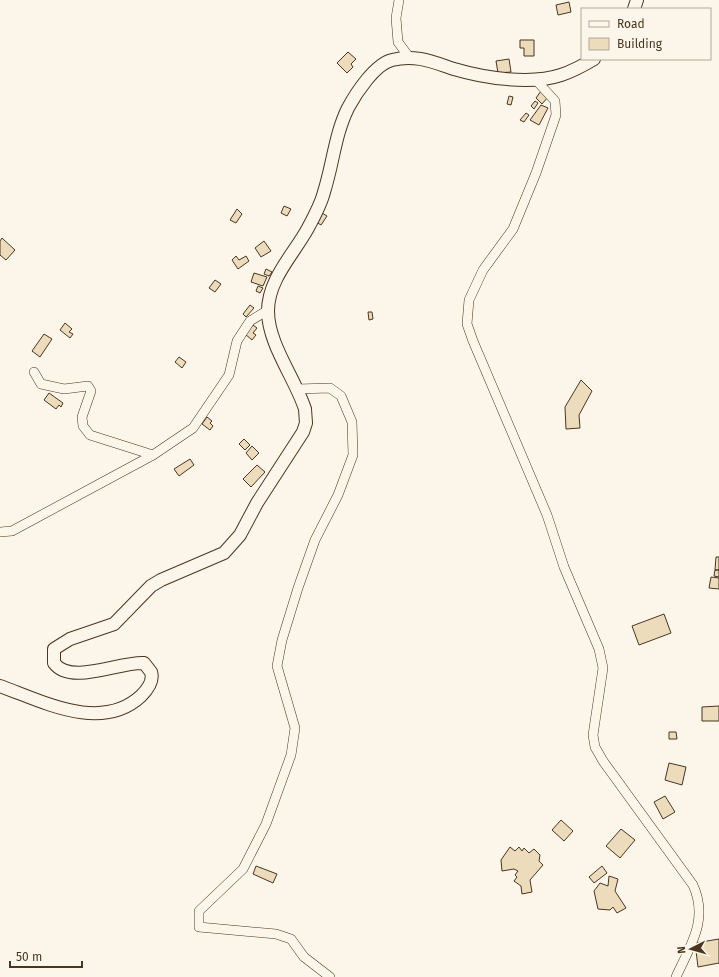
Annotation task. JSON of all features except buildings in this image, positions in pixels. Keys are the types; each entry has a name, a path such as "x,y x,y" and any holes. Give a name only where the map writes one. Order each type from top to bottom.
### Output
{"main road":[{"path":"0,686 70,712 83,713 114,710 131,703 140,696 152,679 151,672 146,664 138,663 102,670 70,672 61,669 54,663 54,649 70,639 114,624 151,586 188,567 208,561 224,553 240,535 257,503 303,432 306,416 297,389 271,332 268,310 269,300 282,268 308,228 324,192 338,133 348,108 378,68 386,62 409,57 426,59 476,75 506,79 535,79 560,75 592,60"}],"street":[{"path":"399,0 396,18 398,42 409,57"},
{"path":"535,79 555,101 556,115 513,229 484,270 469,300 467,324 547,515 564,567 599,648 603,668 593,735 596,747 603,762 693,886 699,898 700,912 696,933 676,977"},
{"path":"0,532 12,531 153,454 193,428 228,375 237,341 250,321 268,310"},
{"path":"34,372 41,384 64,389 88,386 91,391 82,417 83,426 90,435 153,454"},
{"path":"297,389 330,388 341,396 352,422 353,455 338,495 315,540 282,640 277,666 295,728 291,755 266,824 243,869 199,911 199,927 276,934 291,939 304,957 330,977"}]}
